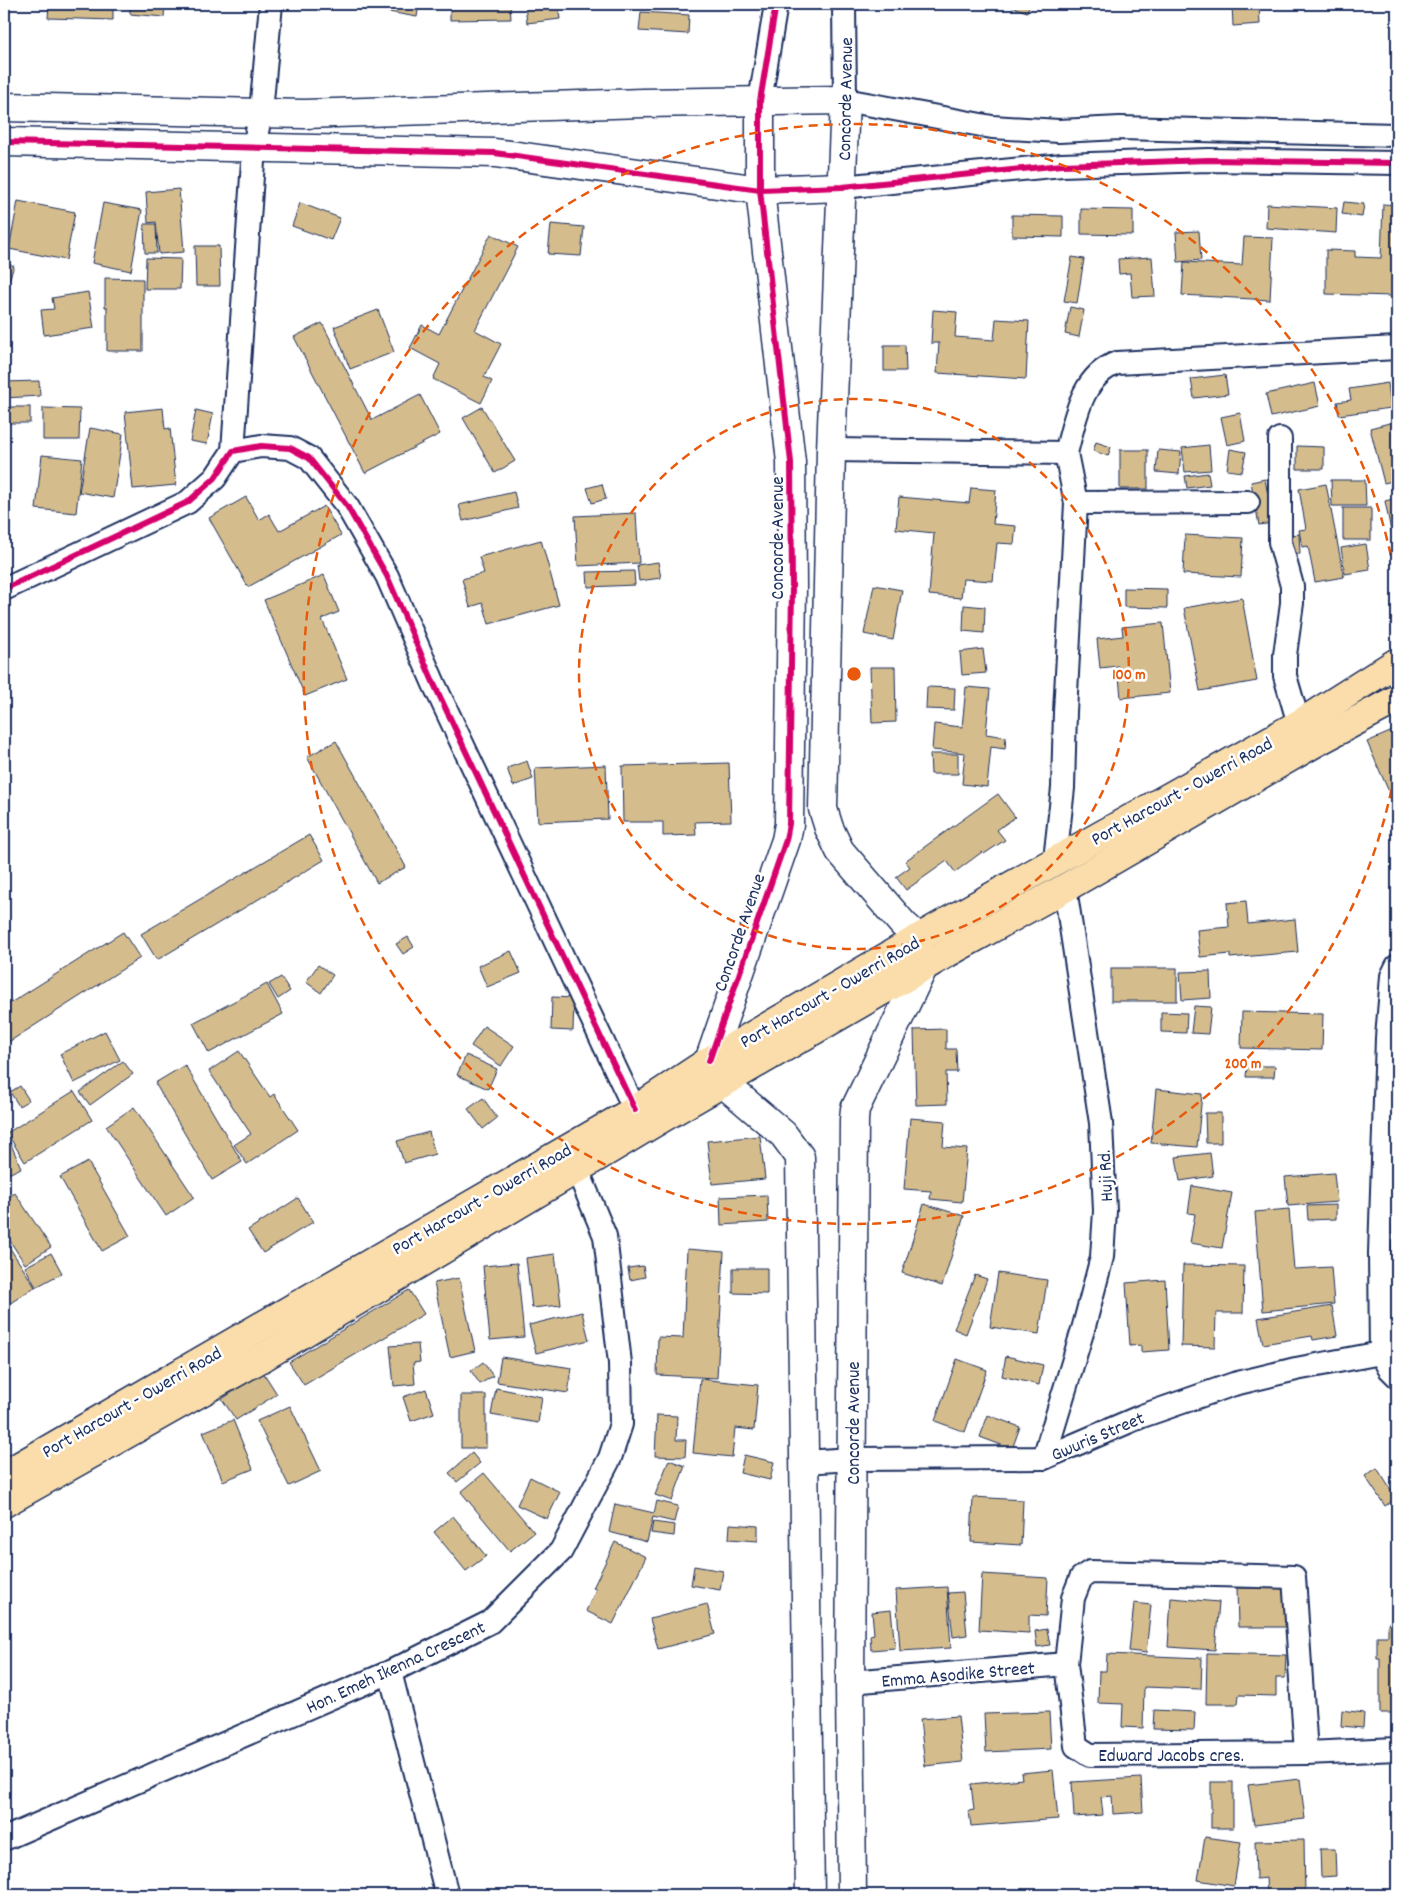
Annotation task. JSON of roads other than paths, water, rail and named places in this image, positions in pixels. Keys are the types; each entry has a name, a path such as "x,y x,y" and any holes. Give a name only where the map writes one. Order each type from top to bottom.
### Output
{"main road":[{"name":"Port Harcourt - Owerri Road","path":"4,1503 264,1356 571,1159 716,1072 920,939 1055,860 1299,724 1397,662"},
{"name":"Port Harcourt - Owerri Road","path":"4,1475 571,1159 635,1110 716,1072 924,966 1065,888 1313,744 1397,699"},
{"path":"1055,860 1065,888"}],"street":[{"path":"4,589 188,502 214,478 233,451 254,147 261,112 271,4"},
{"name":"Concorde Avenue","path":"716,1072 786,840 789,824 792,586 791,462 760,190 760,101 776,4"},
{"name":"Concorde Avenue","path":"844,4 845,100 831,450 823,809 829,828 840,851 903,924 920,939"},
{"path":"4,107 304,114 642,103 845,100 992,126 1059,131 1120,128 1397,135"},
{"path":"4,142 495,154 760,190 842,187 1062,165 1208,160 1397,163"},
{"path":"1055,860 1064,788 1065,712 1076,503 1066,453 1081,402 1090,385 1107,367 1117,363 1397,348"},
{"path":"1280,439 1280,542 1292,586 1292,603 1285,655 1285,676 1299,724"},
{"path":"233,451 261,446 290,448 309,458 347,506 387,576 434,684 635,1110"},
{"path":"831,450 1066,453"},
{"path":"1076,503 1248,502"},
{"name":"Huji Rd.","path":"1044,1458 1084,1326 1099,1266 1105,1211 1101,1123 1065,888"},
{"name":"Concorde Avenue","path":"852,1895 850,1682 855,1109 924,966"},
{"path":"1397,966 1392,976 1387,1038 1389,1253 1381,1353 1389,1368 1397,1376"},
{"path":"716,1072 783,1134 800,1158 810,1895"},
{"name":"Hon. Emeh Ikenna Crescent","path":"4,1839 390,1672 490,1622 561,1551 610,1458 620,1424 620,1363 605,1236 571,1159"},
{"name":"Gwuris Street","path":"804,1462 852,1459 1044,1458 1142,1416 1234,1384 1296,1369 1381,1353"},
{"name":"Edward Jacobs cres.","path":"1306,1753 1294,1576 1248,1577 1090,1572 1081,1578 1073,1598 1066,1664 1076,1746 1090,1755 1306,1753 1397,1749"},
{"name":"Emma Asodike Street","path":"850,1682 1066,1664"},
{"path":"390,1672 447,1895"}]}
